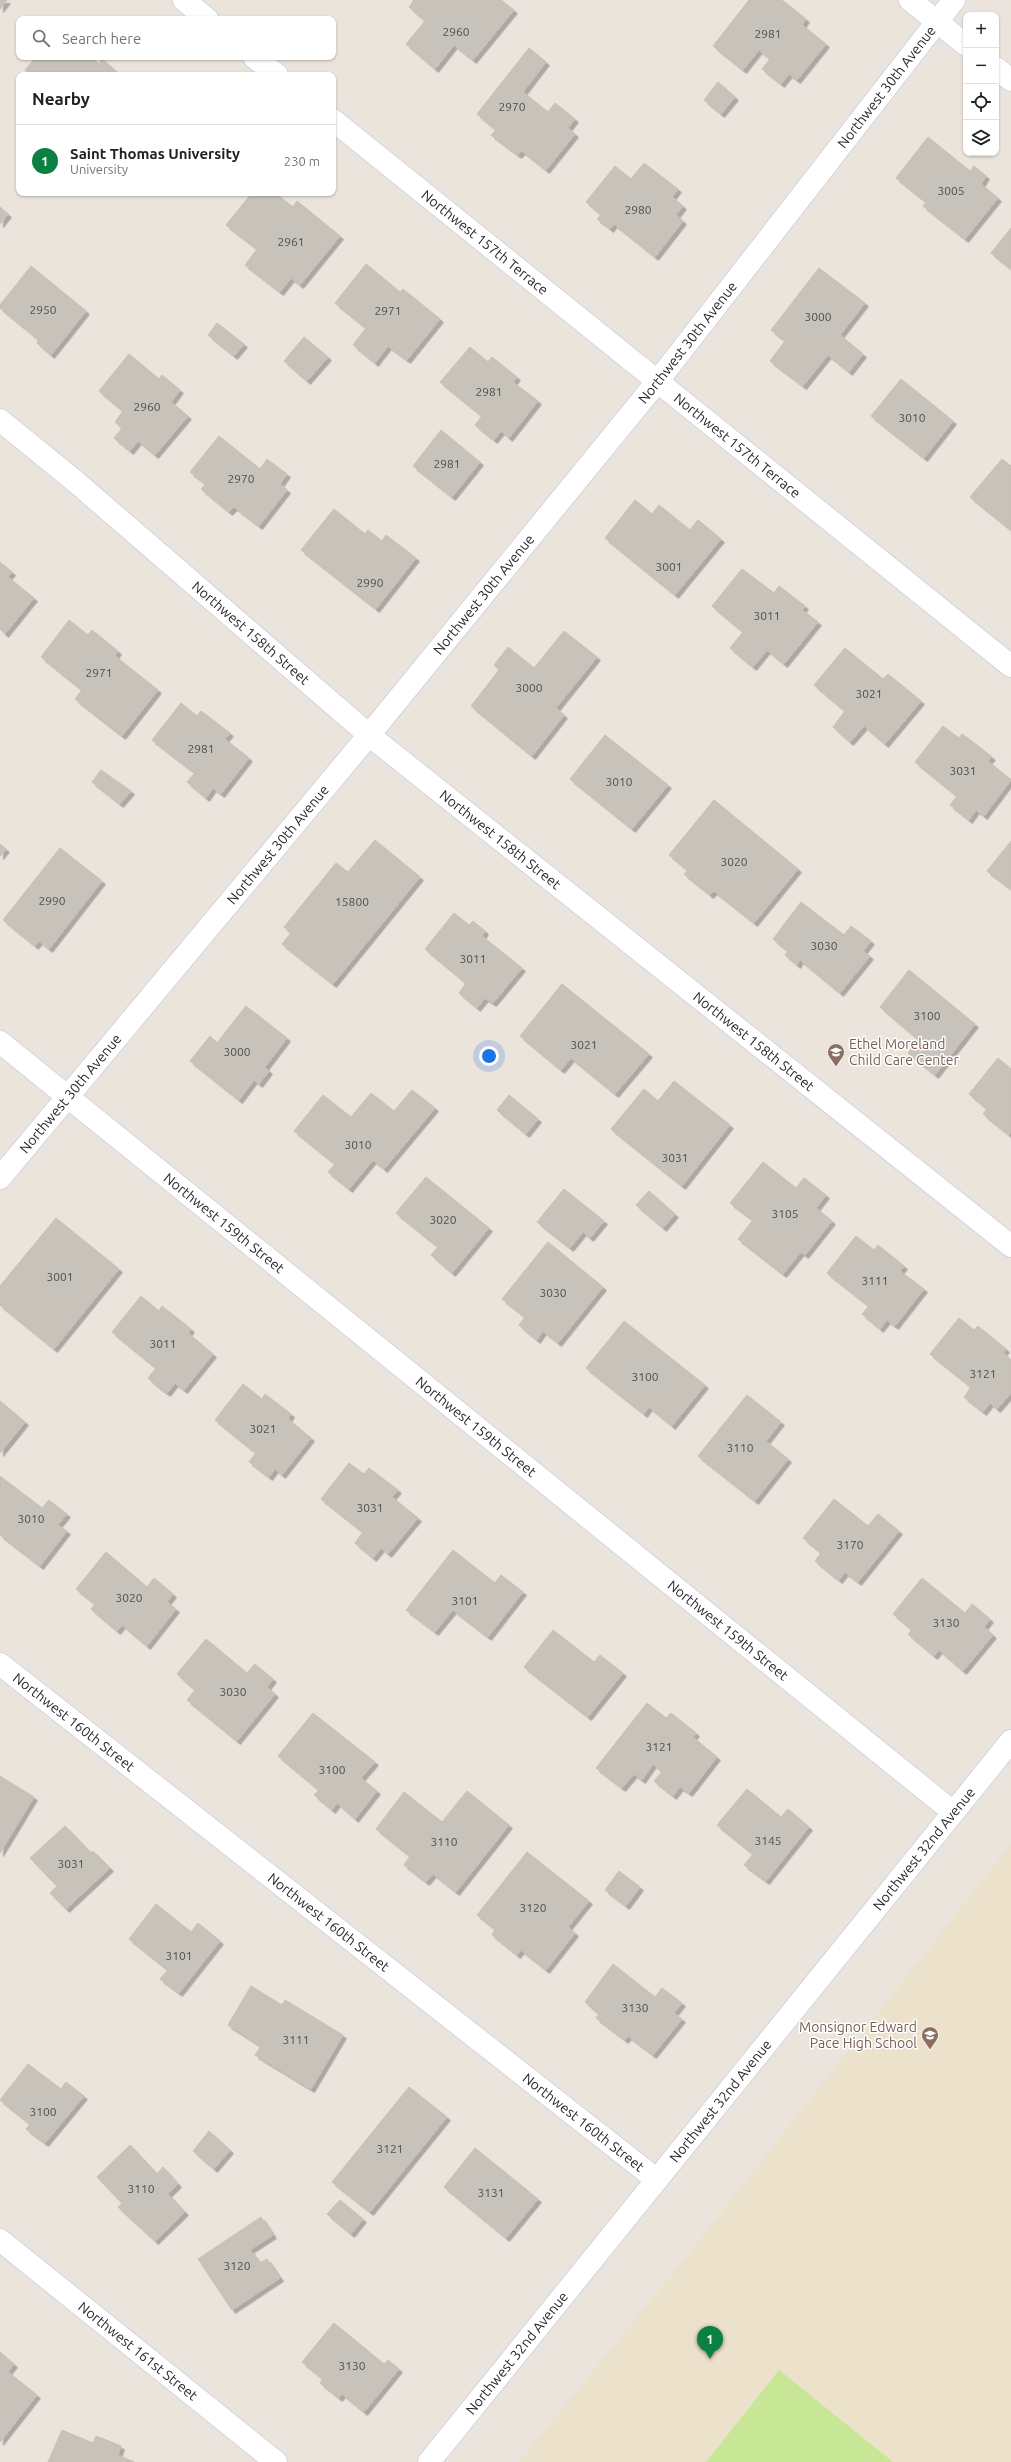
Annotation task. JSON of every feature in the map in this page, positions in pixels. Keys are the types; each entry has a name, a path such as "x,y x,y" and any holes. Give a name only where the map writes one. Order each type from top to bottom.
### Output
{"street":[{"path":"184,0 203,16"},
{"path":"910,0 963,43"},
{"name":"Northwest 30th Avenue","path":"0,1178 369,735 658,382 954,0"},
{"path":"258,60 273,72"},
{"path":"999,70 1011,80"},
{"name":"Northwest 157th Terrace","path":"336,122 1011,666"},
{"name":"Northwest 158th Street","path":"0,420 82,487 369,735 1011,1246"},
{"name":"Northwest 159th Street","path":"0,1042 953,1812"},
{"name":"Northwest 160th Street","path":"0,1664 657,2180"},
{"name":"Northwest 32nd Avenue","path":"430,2462 1011,1741"},
{"name":"Northwest 161st Street","path":"0,2240 276,2462"}],"shaded area":[{"name":"Monsignor Edward Pace High School","path":"1011,1844 1011,2462 519,2462 687,2256"}],"green space":[{"path":"779,2370 893,2462 706,2462"}],"building":[{"path":"0,0 7,0 0,9"},
{"path":"414,0 501,0 514,10 473,60 454,45 435,69 406,44 425,21 409,7"},
{"path":"749,0 782,0 806,19 802,25 826,44 797,80 789,74 781,84 762,69 770,59 759,50 743,70 713,46"},
{"path":"529,48 546,62 523,92 548,112 555,103 575,119 568,128 575,134 546,170 522,151 518,155 491,135 496,130 477,114"},
{"path":"33,60 94,60 99,64 101,60 103,60 116,71 27,72 25,70"},
{"path":"718,82 735,97 721,114 704,100"},
{"path":"928,137 970,171 974,166 986,176 981,184 998,198 965,239 923,206 926,202 896,178"},
{"path":"644,163 678,189 672,197 683,206 676,215 683,221 655,257 614,224 610,229 597,219 601,215 586,202 615,166 631,179"},
{"path":"250,196 279,196 293,207 297,201 340,236 300,285 291,278 280,292 245,265 257,249 226,225"},
{"path":"0,207 8,214 0,224"},
{"path":"1011,228 1011,269 991,253"},
{"path":"366,264 400,292 403,289 440,319 407,360 388,346 375,363 353,345 366,328 335,303"},
{"path":"31,266 86,311 51,355 37,343 39,340 0,308 0,305"},
{"path":"819,268 865,303 840,335 863,354 849,372 828,355 803,386 770,361 785,341 771,330"},
{"path":"217,323 244,344 234,356 208,335"},
{"path":"304,337 328,357 307,381 284,361"},
{"path":"470,347 488,362 492,357 517,377 513,382 538,401 509,438 501,431 494,440 475,425 482,416 440,382"},
{"path":"129,354 159,379 162,375 180,390 171,402 188,416 155,455 138,441 130,451 114,438 122,428 115,422 123,411 99,391"},
{"path":"901,379 953,421 924,458 871,416"},
{"path":"441,430 480,462 452,497 413,466"},
{"path":"219,436 260,469 267,459 287,474 280,484 287,490 259,526 234,507 229,512 201,489 206,484 190,472"},
{"path":"1002,459 1011,466 1011,530 970,497"},
{"path":"635,500 652,514 659,505 690,530 698,520 721,539 675,595 605,538"},
{"path":"334,509 365,534 368,530 382,541 386,535 416,558 376,609 301,550"},
{"path":"0,562 12,572 8,577 34,598 5,634 0,629"},
{"path":"742,569 774,593 779,586 805,606 802,610 818,622 784,664 767,650 753,667 730,648 743,632 712,606"},
{"path":"69,620 88,635 92,630 118,651 115,656 158,690 122,736 75,699 82,690 41,657"},
{"path":"564,631 597,657 556,708 564,715 532,756 471,706 499,670 494,665 508,647 534,668"},
{"path":"845,648 883,679 888,674 921,701 885,744 864,726 850,742 833,727 845,711 814,685"},
{"path":"181,703 197,716 201,711 230,733 225,739 249,758 221,794 213,788 206,798 187,782 195,773 152,740"},
{"path":"943,726 959,738 962,734 977,745 992,757 988,761 1011,780 984,816 976,810 969,820 950,805 957,796 915,762"},
{"path":"605,735 668,785 632,829 570,779"},
{"path":"101,770 131,791 120,804 92,782"},
{"path":"714,800 798,869 754,923 714,891 710,895 684,874 688,870 669,855"},
{"path":"375,840 420,877 333,984 282,944 291,933 284,927 336,863 348,872"},
{"path":"1011,841 1011,889 987,871"},
{"path":"0,844 6,849 0,856"},
{"path":"60,848 102,881 49,949 39,941 35,946 3,920"},
{"path":"801,902 844,935 851,926 871,941 863,951 870,956 840,993 800,960 797,965 785,955 788,951 773,939"},
{"path":"454,913 469,925 473,921 485,931 482,936 522,968 493,1003 485,998 477,1008 459,993 466,983 425,949"},
{"path":"909,970 975,1024 935,1075 908,1053 919,1040 880,1007"},
{"path":"562,984 649,1054 615,1094 571,1058 561,1070 520,1036"},
{"path":"246,1006 287,1038 265,1067 269,1071 259,1084 254,1080 239,1100 190,1061 210,1036 217,1043"},
{"path":"998,1058 1011,1069 1011,1132 1009,1135 983,1114 987,1109 969,1094"},
{"path":"674,1081 730,1125 682,1186 611,1129 644,1089 658,1101"},
{"path":"412,1090 435,1108 384,1169 373,1160 349,1189 328,1172 335,1164 294,1131 323,1095 351,1117 371,1093 394,1111"},
{"path":"509,1095 538,1119 526,1134 497,1110"},
{"path":"763,1162 796,1188 804,1178 826,1195 816,1208 832,1221 805,1255 801,1252 783,1274 738,1239 753,1220 730,1203"},
{"path":"426,1177 489,1228 452,1273 431,1255 438,1247 396,1213"},
{"path":"564,1189 604,1221 590,1238 583,1232 570,1248 537,1222"},
{"path":"649,1191 675,1214 663,1228 636,1205"},
{"path":"56,1218 119,1269 54,1349 0,1305 0,1286"},
{"path":"856,1236 874,1250 878,1245 904,1266 900,1271 924,1289 895,1326 887,1320 880,1329 862,1314 869,1306 827,1273"},
{"path":"548,1242 603,1287 558,1343 543,1331 537,1340 519,1325 525,1317 502,1299"},
{"path":"141,1296 159,1311 162,1306 191,1329 188,1333 213,1354 184,1390 175,1383 167,1393 157,1386 148,1378 156,1368 112,1332"},
{"path":"959,1318 974,1330 978,1326 1006,1349 1003,1353 1011,1360 1011,1393 997,1409 990,1403 983,1412 964,1397 971,1387 930,1354"},
{"path":"624,1321 705,1385 672,1426 649,1407 644,1414 586,1368"},
{"path":"243,1384 262,1399 265,1394 291,1414 288,1419 311,1438 282,1475 275,1469 269,1477 249,1462 256,1453 215,1420"},
{"path":"747,1395 781,1422 766,1441 788,1459 755,1501 698,1456"},
{"path":"0,1401 25,1422 0,1453"},
{"path":"349,1463 364,1474 369,1468 398,1490 392,1497 418,1518 388,1554 381,1548 373,1558 355,1543 363,1532 321,1499"},
{"path":"0,1476 42,1508 49,1500 67,1514 58,1525 67,1531 40,1566 0,1535"},
{"path":"834,1499 868,1526 878,1514 899,1531 858,1582 845,1572 839,1580 827,1571 815,1561 821,1553 803,1538"},
{"path":"453,1550 495,1583 501,1575 523,1592 488,1637 453,1610 435,1632 406,1610"},
{"path":"106,1552 147,1587 154,1578 173,1594 167,1602 176,1609 147,1646 122,1625 117,1631 91,1609 95,1604 76,1589"},
{"path":"922,1578 965,1613 972,1604 990,1619 984,1627 993,1635 963,1671 939,1650 934,1656 908,1634 912,1630 893,1614"},
{"path":"553,1630 594,1662 600,1655 623,1673 588,1717 524,1667"},
{"path":"206,1639 247,1673 255,1664 273,1679 267,1687 275,1694 237,1741 187,1700 195,1690 177,1674"},
{"path":"647,1703 666,1718 671,1713 696,1733 693,1737 717,1757 689,1793 680,1787 673,1796 654,1781 662,1772 653,1764 642,1780 634,1774 622,1788 596,1768"},
{"path":"313,1713 375,1762 361,1778 377,1791 355,1819 337,1803 332,1810 314,1795 319,1790 278,1756"},
{"path":"0,1776 34,1797 0,1853"},
{"path":"747,1789 781,1817 788,1809 809,1827 766,1881 744,1865 753,1854 717,1825"},
{"path":"467,1791 509,1825 456,1892 433,1874 426,1882 404,1865 410,1856 376,1829 404,1792 442,1822"},
{"path":"65,1826 91,1853 93,1851 110,1868 66,1909 50,1893 57,1886 30,1858"},
{"path":"527,1852 589,1901 568,1927 575,1933 546,1970 521,1950 517,1955 492,1935 495,1929 477,1915"},
{"path":"619,1871 640,1887 626,1906 605,1890"},
{"path":"156,1904 191,1932 198,1923 220,1941 179,1993 160,1979 168,1970 129,1939"},
{"path":"613,1964 655,1997 662,1988 682,2003 674,2013 682,2019 653,2055 628,2036 625,2040 596,2018 599,2014 585,2002"},
{"path":"251,1986 282,2005 285,2000 343,2035 311,2089 255,2055 261,2046 228,2025"},
{"path":"28,2064 61,2089 66,2082 84,2096 45,2143 26,2129 30,2124 0,2100"},
{"path":"409,2087 447,2117 370,2212 332,2182"},
{"path":"209,2131 230,2150 214,2169 193,2151"},
{"path":"130,2145 157,2174 163,2167 178,2184 168,2194 185,2212 155,2241 118,2207 122,2203 97,2177"},
{"path":"475,2148 538,2199 506,2238 444,2187"},
{"path":"340,2200 363,2219 351,2234 327,2214"},
{"path":"261,2217 273,2235 250,2250 260,2263 267,2259 280,2278 232,2310 198,2259"},
{"path":"334,2323 384,2364 388,2360 399,2369 364,2412 342,2394 339,2398 320,2383 323,2379 302,2362"},
{"path":"0,2352 14,2364 8,2372 37,2395 0,2442"},
{"path":"62,2430 93,2443 96,2436 121,2446 118,2455 134,2462 48,2462"}],"place":[{"name":"Ethel Moreland Child Care Center","path":"836,1067"},
{"name":"Monsignor Edward Pace High School","path":"930,2050"},
{"name":"Saint Thomas University","path":"710,2359"}]}
